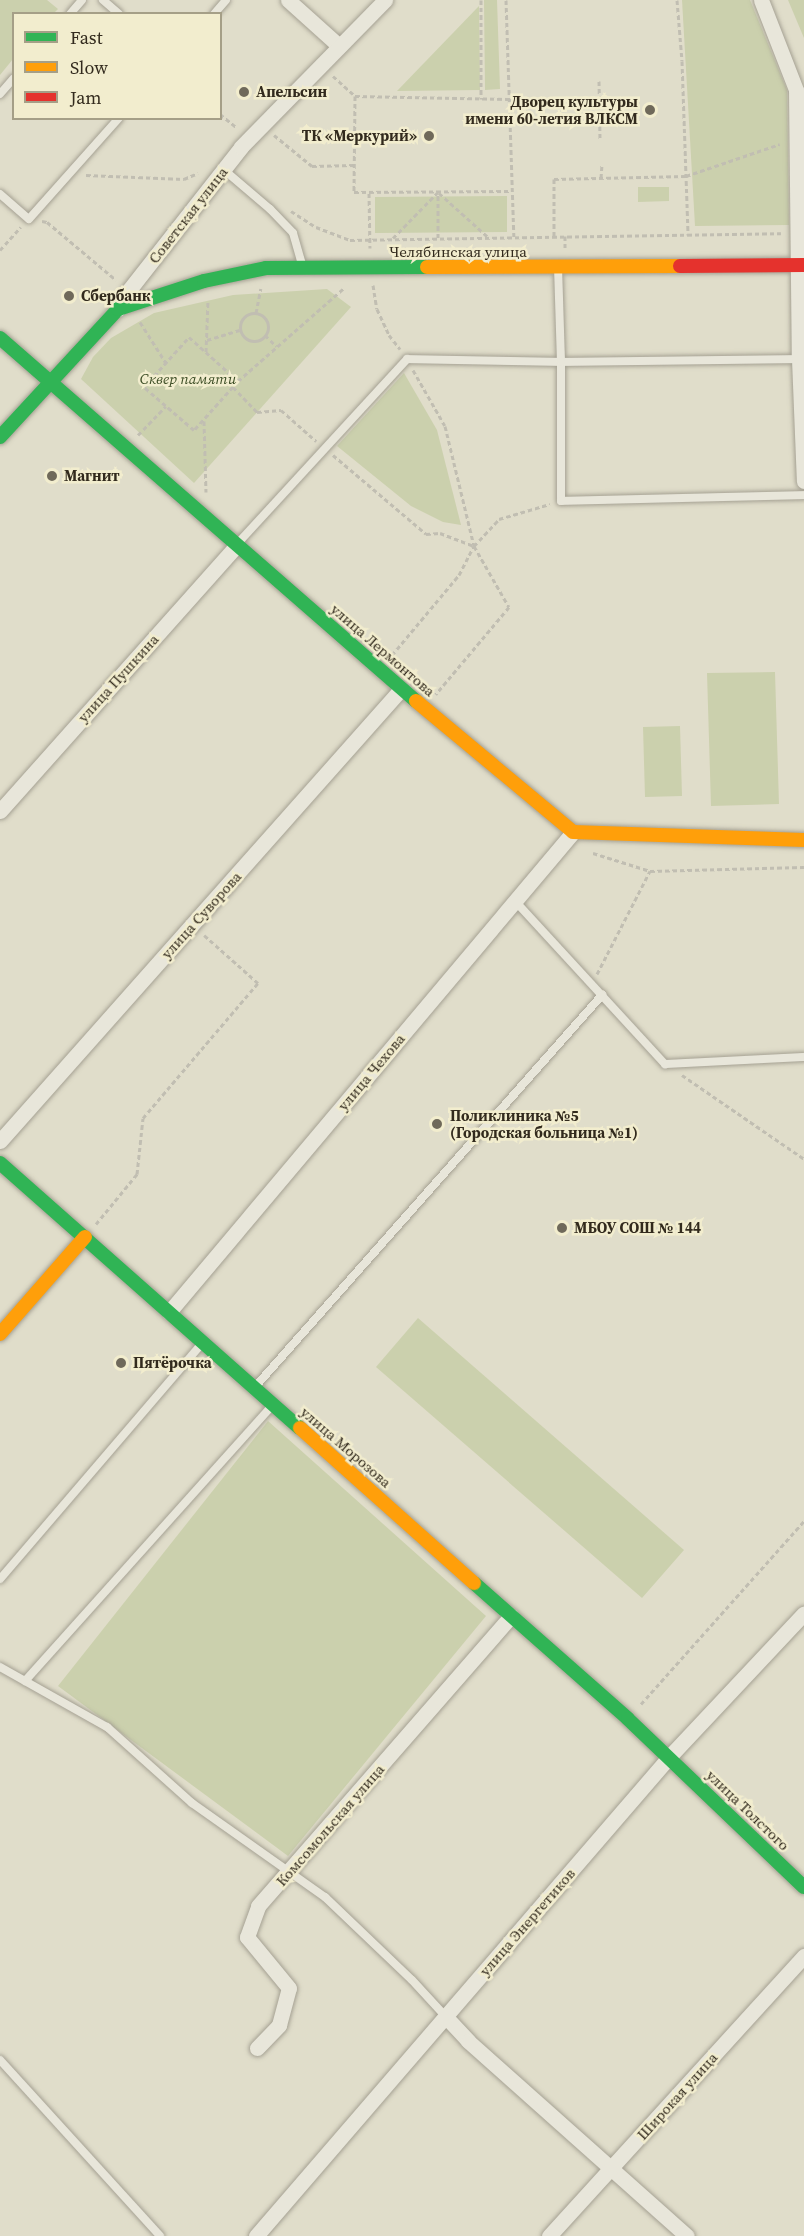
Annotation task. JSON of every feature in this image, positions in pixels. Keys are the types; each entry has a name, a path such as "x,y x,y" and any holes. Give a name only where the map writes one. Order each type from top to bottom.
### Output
{"street":[{"path":"288,0 339,46"},
{"name":"Советская улица","path":"0,437 117,309 129,290 225,166 261,124 322,66 385,0"},
{"path":"761,0 796,90 798,233 802,266 799,358 804,481"},
{"name":"Челябинская улица","path":"117,309 204,281 266,268 802,266"},
{"name":"улица Лермонтова","path":"0,338 401,689 573,832"},
{"name":"улица Пушкина","path":"0,811 237,544"},
{"name":"улица Суворова","path":"0,1142 401,689"},
{"path":"573,832 804,840"},
{"name":"улица Чехова","path":"170,1312 573,832"},
{"name":"улица Морозова","path":"0,1163 669,1757"},
{"path":"0,1334 85,1237"},
{"name":"улица Энергетиков","path":"256,2236 669,1757 804,1613"},
{"name":"Комсомольская улица","path":"257,2048 279,2025 289,1988 248,1936 258,1906 511,1616"},
{"name":"улица Толстого","path":"669,1757 804,1887"},
{"name":"Широкая улица","path":"549,2236 804,1956"},
{"path":"446,2017 468,2041 687,2236"}],"lane":[{"path":"72,12 82,0"},
{"path":"103,0 117,12"},
{"path":"216,12 226,0"},
{"path":"0,94 12,80"},
{"path":"0,194 29,219 117,120"},
{"path":"225,166 293,233 303,268"},
{"path":"558,267 561,501 804,495"},
{"path":"237,544 407,359 561,362 799,358"},
{"path":"515,901 665,1064 804,1057"},
{"path":"254,1389 602,995"},
{"path":"0,1579 203,1342"},
{"path":"25,1680 273,1405"},
{"path":"0,1666 107,1727 192,1803 325,1897 412,1980 446,2017"},
{"path":"0,2060 160,2236"}],"path":[{"path":"480,0 481,99"},
{"path":"506,0 514,237"},
{"path":"676,0 682,61 688,235"},
{"path":"322,66 355,96 509,99"},
{"path":"599,81 600,140"},
{"path":"355,96 354,192 512,191"},
{"path":"222,116 249,138"},
{"path":"261,124 312,166 354,165"},
{"path":"554,236 554,179 686,176 797,138"},
{"path":"601,178 602,164"},
{"path":"69,174 184,179 225,166"},
{"path":"438,192 489,237"},
{"path":"438,192 438,238"},
{"path":"392,239 438,192"},
{"path":"369,193 370,269 377,309 389,335 407,359 445,426 474,546 509,607 432,698"},
{"path":"287,208 333,234 350,240 798,233"},
{"path":"0,250 29,219 47,222 129,290"},
{"path":"256,313 259,293"},
{"path":"238,381 189,337 144,387 194,430 238,381 334,294"},
{"path":"206,352 208,302"},
{"path":"117,309 143,323 166,363"},
{"path":"240,330 243,317 256,313"},
{"path":"256,313 266,321 265,335 276,346"},
{"path":"207,340 240,330"},
{"path":"240,330 249,340 258,340 265,335"},
{"path":"232,387 257,412 281,410 426,534 440,532 474,546"},
{"path":"140,433 166,406"},
{"path":"204,419 206,501"},
{"path":"380,669 459,575 474,546 500,519 561,501"},
{"path":"586,851 650,871 804,867"},
{"path":"592,983 650,871"},
{"path":"85,1237 137,1174 143,1118 258,983 192,925"},
{"path":"665,1064 804,1159"},
{"path":"628,1719 804,1521"}],"green space":[{"path":"0,0 47,0 58,9 55,12 12,12 12,60 0,75"},
{"path":"484,0 497,0 500,89 485,90"},
{"path":"682,0 750,0 787,90 789,225 695,226"},
{"path":"788,0 804,0 804,38"},
{"path":"479,6 480,90 397,91"},
{"path":"638,187 669,187 669,201 638,202"},
{"path":"507,196 507,232 375,233 375,197"},
{"name":"Сквер памяти","path":"327,289 351,307 194,483 81,379 93,357 111,338 154,313 233,295"},
{"path":"404,373 437,430 461,525 443,522 411,506 337,446"},
{"path":"775,672 779,804 711,806 707,673"},
{"path":"680,726 682,796 645,797 643,727"},
{"path":"418,1318 684,1550 642,1598 376,1367"},
{"path":"268,1421 486,1616 288,1856 58,1686"}],"traffic: fast":[{"path":"0,437 118,309 204,281 266,268 427,267"},
{"path":"0,338 416,701"},
{"path":"0,1163 300,1428"},
{"path":"474,1583 628,1719 804,1887"}],"traffic: slow":[{"path":"427,267 680,266"},
{"path":"416,701 573,832 804,840"},
{"path":"0,1334 85,1237"},
{"path":"300,1428 474,1583"}],"traffic: jam":[{"path":"680,266 804,265"}],"place":[{"name":"Апельсин","path":"244,92"},
{"name":"Дворец культуры имени 60-летия ВЛКСМ","path":"650,110"},
{"name":"ТК «Меркурий»","path":"429,136"},
{"name":"Сбербанк","path":"69,296"},
{"name":"Магнит","path":"52,476"},
{"name":"Поликлиника №5 (Городская больница №1)","path":"437,1124"},
{"name":"МБОУ СОШ № 144","path":"562,1228"},
{"name":"Пятёрочка","path":"121,1363"}]}
